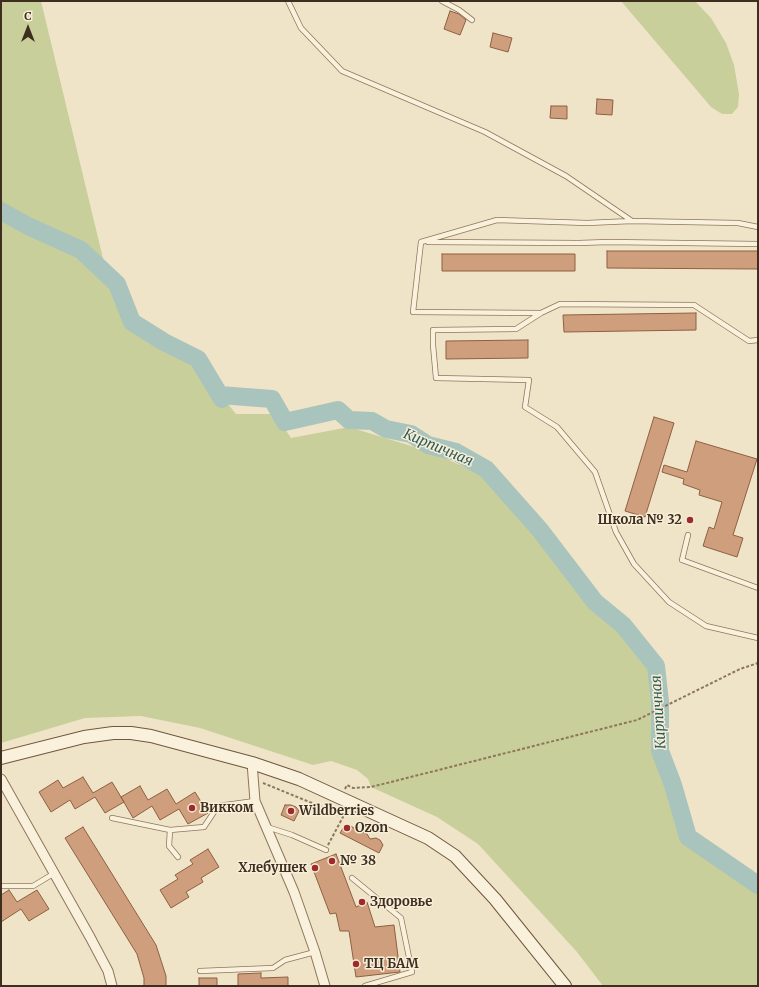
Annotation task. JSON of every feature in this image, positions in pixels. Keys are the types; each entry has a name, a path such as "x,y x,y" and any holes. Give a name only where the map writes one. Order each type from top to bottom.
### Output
{"main road":[{"path":"1,758 84,736 131,733 151,736 252,763 299,779 428,838 455,856 495,899 565,986"}],"street":[{"path":"252,763 255,801 294,892 325,986"},
{"path":"1,780 108,971 112,986"}],"lane":[{"path":"284,1 291,6"},
{"path":"288,1 301,28 342,71 485,132 566,176 632,221"},
{"path":"442,1 459,10 472,20"},
{"path":"421,242 496,220 587,223 632,221 738,223 758,227"},
{"path":"421,242 758,244"},
{"path":"421,242 413,312 541,313"},
{"path":"758,340 749,341 694,304 560,304 541,313 516,329 433,330 436,378 529,380 525,407 557,427 596,472 616,532 634,564 669,602 706,626 758,638"},
{"path":"688,535 682,560 758,588"},
{"path":"112,818 170,830 204,827 218,806 255,801"},
{"path":"267,827 292,835 326,850"},
{"path":"170,830 169,846 178,857"},
{"path":"1,886 33,886 53,874"},
{"path":"352,878 401,918 412,972 365,986"},
{"path":"200,970 273,968 285,960 315,952"}],"path":[{"path":"371,787 637,720 740,669 758,663"},
{"path":"253,779 334,812"},
{"path":"326,850 336,831"}],"green space":[{"path":"1,1 41,1 107,275 127,301 134,331 167,347 196,364 236,414 275,414 291,438 349,427 431,452 480,474 515,506 647,667 663,708 662,764 691,847 758,888 758,986 603,986 577,952 478,844 437,817 371,787 368,779 357,770 331,761 313,765 200,728 141,716 85,718 1,743"},
{"path":"621,1 695,1 711,18 726,43 734,65 739,94 738,107 732,114 722,114 711,107"}],"building":[{"path":"450,11 459,14 466,20 460,35 444,29"},
{"path":"493,33 512,38 508,52 490,47"},
{"path":"597,99 613,100 612,115 596,114"},
{"path":"551,106 567,106 567,119 550,118"},
{"path":"607,251 758,251 758,269 607,268"},
{"path":"442,254 575,254 575,271 442,271"},
{"path":"696,313 696,330 564,332 563,315"},
{"path":"528,340 528,358 446,359 446,341"},
{"path":"654,417 674,423 645,517 625,511"},
{"path":"696,441 757,459 733,535 743,538 737,557 703,546 709,527 714,529 722,502 699,495 700,490 683,484 684,479 662,472 664,465 687,472"},
{"path":"83,777 93,793 112,782 124,802 105,813 95,797 75,809 70,800 51,812 39,792 58,780 63,788"},
{"path":"140,786 148,800 167,789 176,804 195,792 208,813 188,824 179,809 160,820 152,806 133,818 121,797"},
{"path":"285,805 296,807 299,811 294,821 281,815"},
{"path":"345,825 349,825 357,832 367,834 370,839 376,838 380,840 383,845 379,853 340,833"},
{"path":"83,827 156,945 166,976 166,986 144,986 144,978 137,954 65,838"},
{"path":"208,849 219,867 201,878 203,882 186,892 189,897 171,908 160,890 178,879 175,875 193,864 190,860"},
{"path":"336,854 356,907 367,902 375,927 394,925 400,972 356,977 349,931 340,931 336,913 330,914 311,864"},
{"path":"9,890 17,902 37,890 49,909 29,921 21,909 1,922 1,895"},
{"path":"261,973 261,978 288,977 288,986 238,986 238,974"},
{"path":"199,978 217,978 217,986 199,986"}],"waterway":[{"name":"Кирпичная","path":"1,211 28,226 81,250 117,284 132,322 164,342 198,359 222,399 220,395 272,399 285,422 338,410 349,420 372,421 386,429 411,434 428,445 456,452 486,469 540,530 595,602 623,625 656,666 660,702 660,751 673,785 688,837 758,885"}],"place":[{"name":"Школа № 32","path":"690,520"},
{"name":"Викком","path":"192,808"},
{"name":"Wildberries","path":"291,811"},
{"name":"Ozon","path":"347,828"},
{"name":"№ 38","path":"332,861"},
{"name":"Хлебушек","path":"315,868"},
{"name":"Здоровье","path":"362,902"},
{"name":"ТЦ БАМ","path":"356,964"}]}
